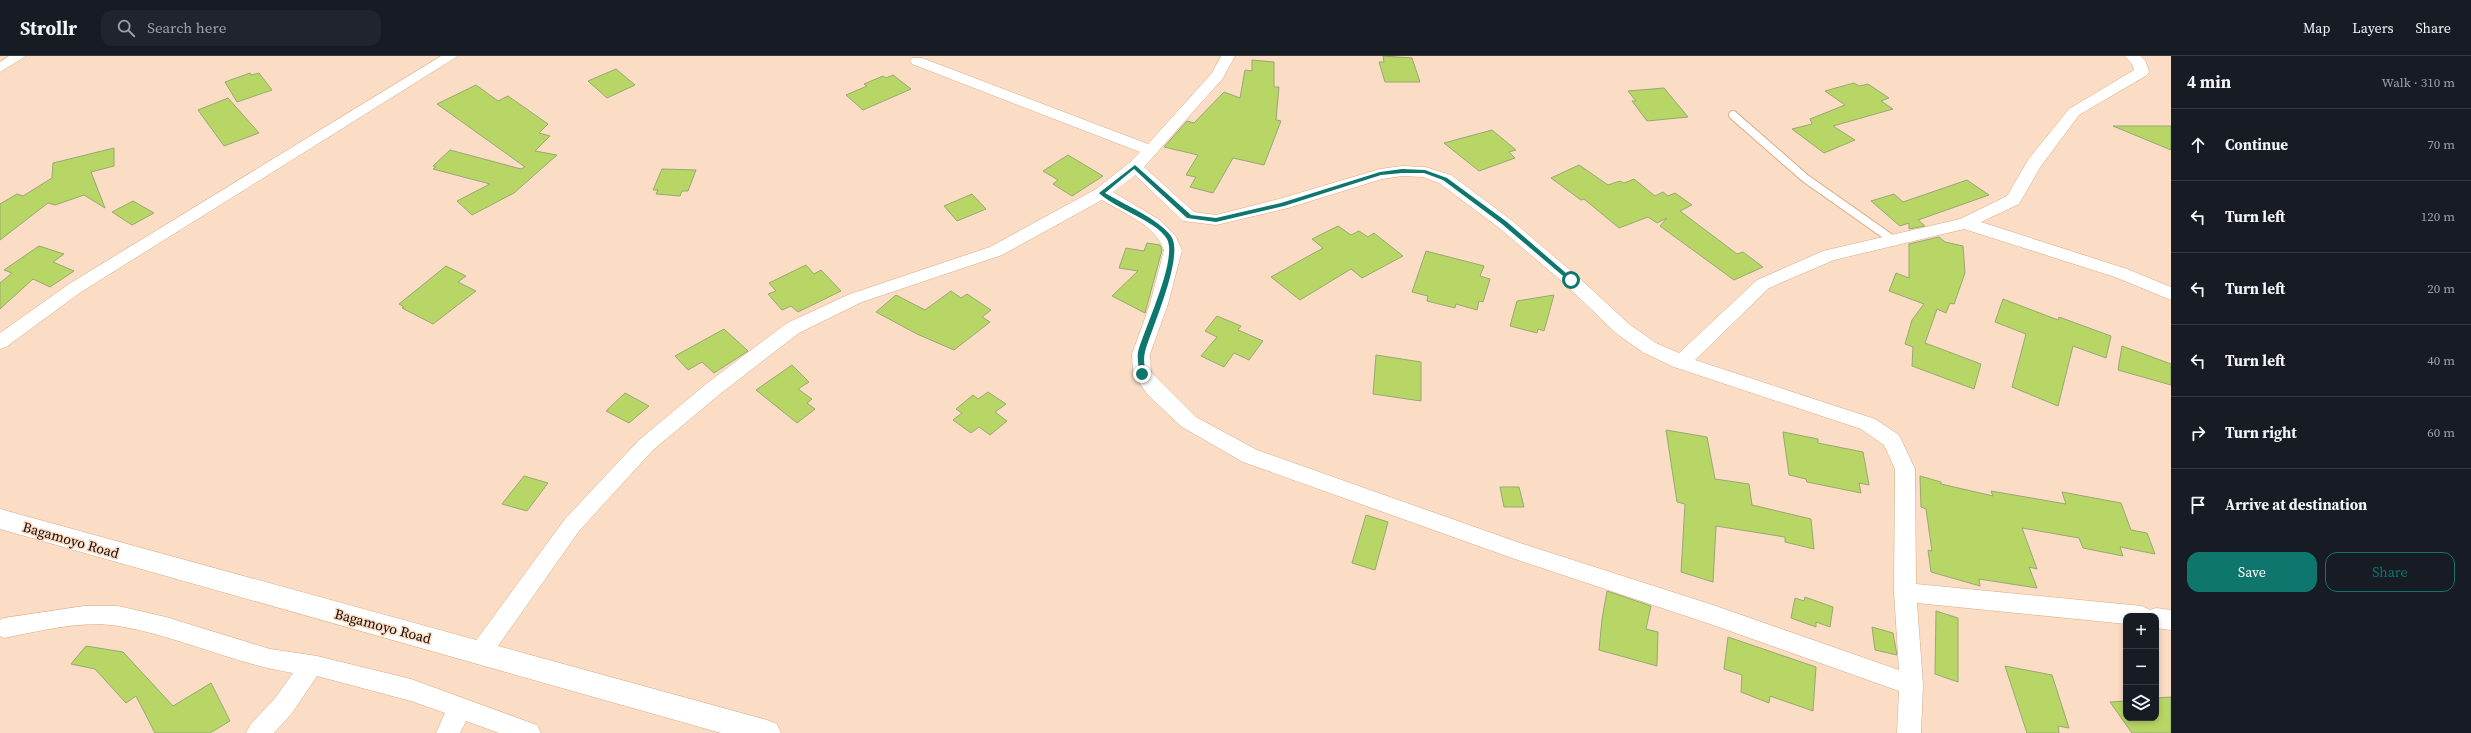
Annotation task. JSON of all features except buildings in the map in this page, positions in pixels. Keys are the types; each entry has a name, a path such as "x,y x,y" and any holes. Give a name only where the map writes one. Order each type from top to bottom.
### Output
{"highway":[{"name":"Bagamoyo Road","path":"0,519 163,566 767,733"}],"street":[{"path":"0,68 19,56"},
{"path":"0,342 75,288 451,56"},
{"path":"480,653 572,525 646,445 713,389 793,328 856,298 996,251 1102,193 1135,166 1150,150 1218,75 1228,56"},
{"path":"1681,362 1763,284 1829,255 1965,223 2013,200 2034,164 2074,112 2142,72 2139,62 2132,56"},
{"path":"917,61 1150,150"},
{"path":"1135,166 1189,217 1216,220 1282,204 1380,174 1402,171 1425,172 1445,179 1504,223 1571,280 1623,329 1650,348 1681,362 1868,424 1883,432 1892,440 1905,469 1905,592 1911,685 1909,733"},
{"path":"1102,193 1158,227 1169,238 1172,244 1159,304 1141,354 1142,374 1155,390 1189,422 1250,456 1519,552 1713,615 1911,685"},
{"path":"1965,223 2121,273 2171,294"},
{"path":"1905,592 2123,614"},
{"path":"4,628 40,621 84,616 118,616 166,627 270,659 312,665 411,690 529,733"},
{"path":"2159,618 2171,620"},
{"path":"258,733 284,705 312,665"},
{"path":"448,733 460,708"}],"lane":[{"path":"1733,115 1805,178 1893,240"}],"route":[{"path":"1142,374 1141,354 1159,304 1173,250 1169,238 1158,227 1102,193 1135,166 1189,217 1204,220 1216,220 1282,204 1380,174 1402,171 1425,172 1445,179 1504,223 1571,280"}]}
